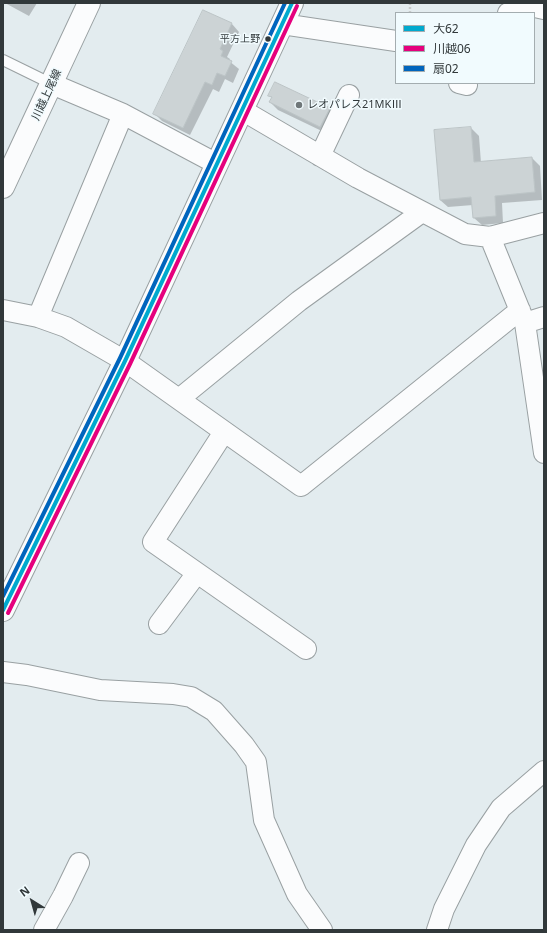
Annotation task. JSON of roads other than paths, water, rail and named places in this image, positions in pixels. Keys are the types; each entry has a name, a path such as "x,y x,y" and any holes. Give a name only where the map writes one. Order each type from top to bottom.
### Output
{"street":[{"name":"川越上尾線","path":"3,187 89,3"},
{"path":"3,610 125,361 292,3"},
{"path":"511,12 532,5"},
{"path":"282,24 395,41"},
{"path":"52,84 123,114 217,164"},
{"path":"320,156 349,94"},
{"path":"242,110 358,178 465,234 490,237 544,222"},
{"path":"38,317 123,114"},
{"path":"179,399 299,301 422,212"},
{"path":"490,237 522,316 544,452"},
{"path":"3,310 38,317 66,327 125,361 301,486 522,316 544,318"},
{"path":"224,432 153,542 306,649"},
{"path":"159,624 198,573"},
{"path":"3,672 28,675 100,690 173,694 191,697 214,711 244,745 256,762 264,820 297,894 322,930"},
{"path":"437,930 444,909 476,845 492,820 501,808 544,772"},
{"path":"44,930 79,863"}],"lane":[{"path":"3,60 52,84"}],"place":[{"name":"平方上野","path":"268,39"},
{"name":"レオパレス21MKⅢ","path":"299,105"}]}
